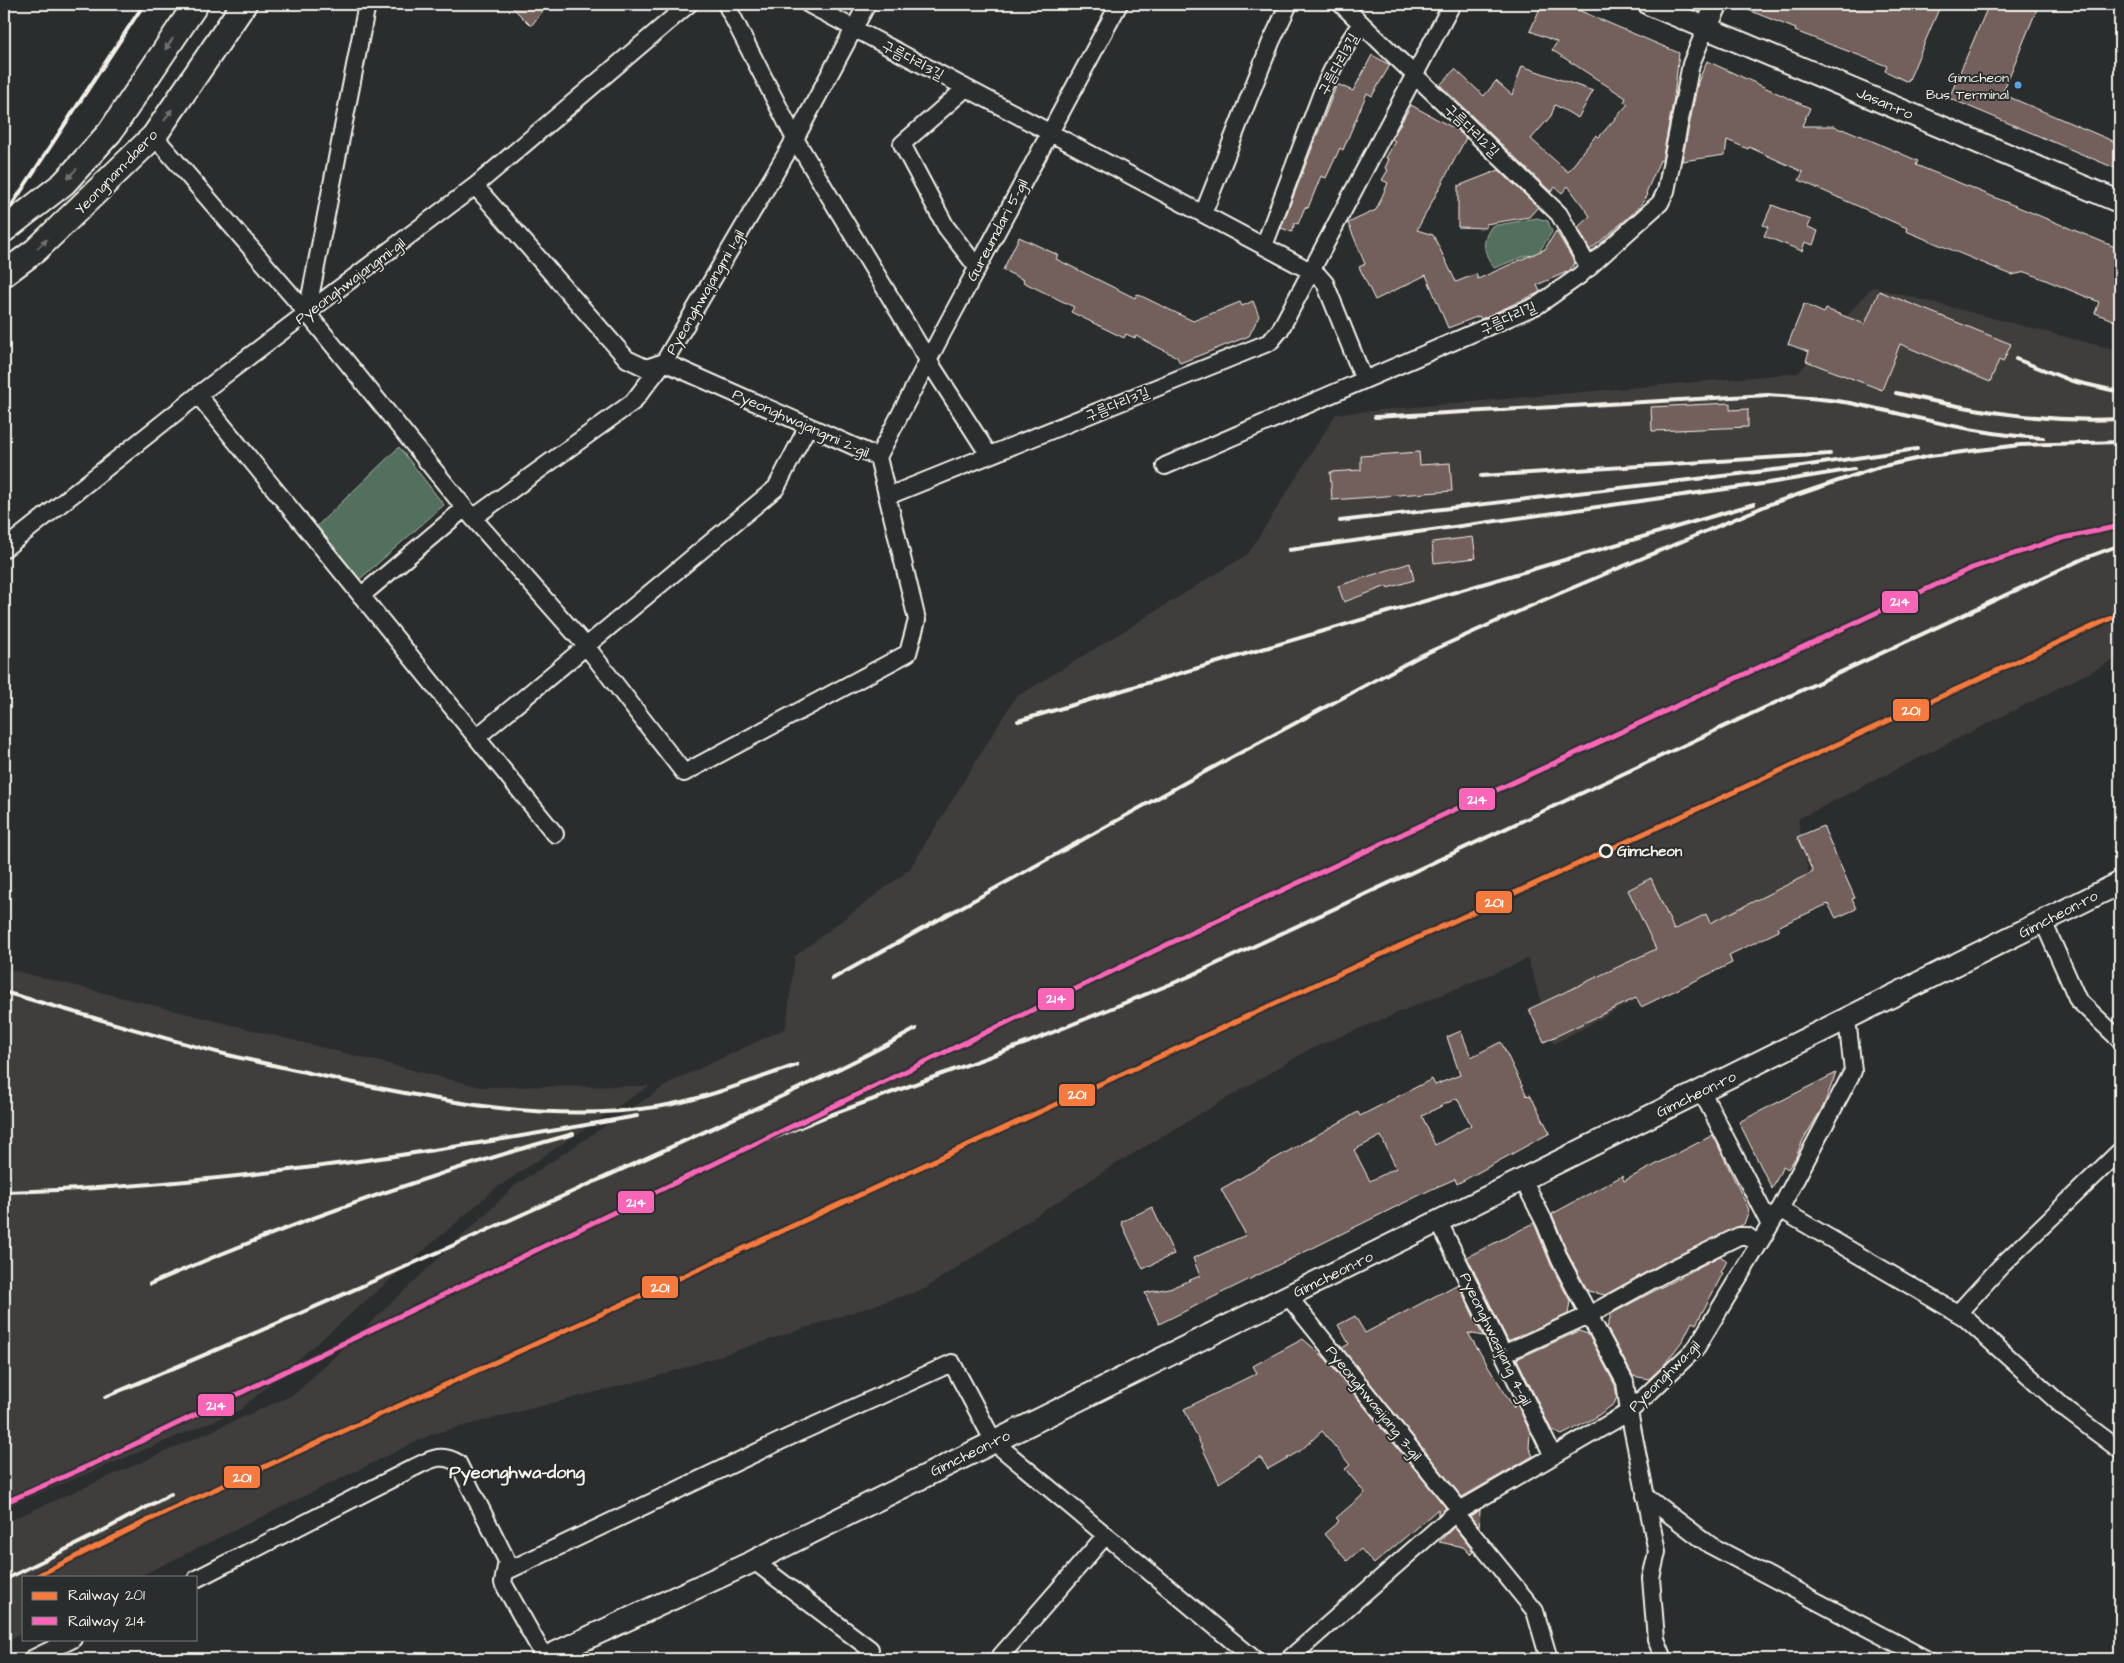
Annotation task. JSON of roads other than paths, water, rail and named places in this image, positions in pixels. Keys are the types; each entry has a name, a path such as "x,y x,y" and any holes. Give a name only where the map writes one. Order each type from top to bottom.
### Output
{"main road":[{"name":"Yeongnam-daero","path":"4,230 64,183 110,132 196,4"},
{"name":"Yeongnam-daero","path":"4,274 36,250 154,136 244,4"}],"street":[{"path":"308,313 367,4"},
{"name":"Pyeonghwajangmi-gil","path":"4,549 198,396 475,186 689,4"},
{"path":"726,4 795,138 928,360 990,454"},
{"name":"구름다리3길","path":"808,4 1310,271 1325,282 1364,380"},
{"name":"Pyeonghwajangmi 1-gil","path":"361,596 469,513 633,402 664,362 795,138 867,4"},
{"name":"Gureumdari 5-gil","path":"878,457 1049,132 1120,4"},
{"path":"1203,214 1271,42 1289,4"},
{"name":"구름다리2길","path":"1341,4 1559,214 1589,268"},
{"path":"1415,74 1452,4"},
{"name":"Jasan-ro","path":"1649,4 2120,202"},
{"path":"1706,28 1717,4"},
{"name":"구름다리3길","path":"1264,246 1324,87 1336,62 1361,23"},
{"name":"구름다리길","path":"1165,466 1538,305 1559,292 1589,268 1660,203 1666,191 1691,64 1706,28"},
{"name":"구름다리3길","path":"888,496 1263,346 1280,330 1415,74"},
{"path":"966,88 902,144 946,227 978,267"},
{"path":"154,136 308,313 469,513 586,646"},
{"path":"475,186 627,359 646,368 664,362"},
{"name":"Pyeonghwajangmi 2-gil","path":"586,646 684,773 908,653 917,620 878,457 664,362"},
{"path":"198,396 555,834"},
{"path":"477,737 776,488 808,426"},
{"name":"Gimcheon-ro","path":"544,1659 754,1561 2120,883"},
{"path":"2043,922 2078,1000 2120,1040"},
{"name":"Pyeonghwa-gil","path":"1289,1659 1458,1512 1629,1412 1696,1348 1780,1209 1853,1071 1847,1020"},
{"path":"1702,1092 1770,1225"},
{"path":"1958,1313 2000,1267 2120,1151"},
{"path":"1523,1180 1545,1223 1560,1260 1625,1382 1629,1412 1657,1552 1651,1578 1656,1639 1664,1659"},
{"path":"1780,1209 1958,1313 2069,1412 2120,1450"},
{"name":"Pyeonghwasijang 4-gil","path":"1439,1222 1553,1456"},
{"path":"1503,1354 1588,1315 1672,1269 1740,1236 1747,1236 1759,1244"},
{"name":"Pyeonghwasijang 3-gil","path":"1288,1296 1534,1612 1549,1659"},
{"path":"505,1572 787,1438 952,1363 994,1442 1254,1659"},
{"path":"198,1578 438,1456 449,1458 458,1463 506,1561 503,1583 544,1659"},
{"path":"1645,1496 1710,1545 1926,1659"},
{"path":"998,1659 1106,1535"},
{"path":"754,1561 870,1650"},
{"path":"32,1659 71,1640"}],"railway":[{"path":"4,217 144,4"},
{"path":"2016,359 2072,381 2120,392"},
{"path":"1896,393 1951,405 2007,414 2063,419 2120,419"},
{"path":"1375,417 1768,395 1844,402 1948,425 1995,433 2043,438"},
{"path":"832,979 1188,781 1420,656 1546,599 1770,504 1879,467 1930,456 2020,445 2120,442"},
{"path":"1340,521 1782,469 1917,449"},
{"path":"1481,476 1830,454"},
{"path":"1289,550 1769,483 1854,469"},
{"path":"1018,721 1754,504"},
{"path":"739,1152 825,1117 1029,1042 1188,977 2085,558 2120,545"},
{"path":"4,992 242,1058 418,1096 497,1108 577,1113 656,1107 710,1095 797,1065"},
{"path":"105,1397 418,1261 722,1124 801,1087 916,1029"},
{"path":"4,1192 83,1189 242,1176 401,1155 637,1116"},
{"path":"150,1284 254,1241 412,1183 573,1134"},
{"path":"4,1580 97,1534 171,1494"}],"rail line":[{"name":"214","path":"4,1503 104,1459 1214,922 1972,568 2058,539 2120,526"},
{"name":"201","path":"37,1576 167,1511 599,1315 2120,614"}],"place":[{"name":"Gimcheon Bus Terminal","path":"2018,85"},
{"name":"Gimcheon","path":"1606,851"}],"district":[{"name":"Pyeonghwa-dong","path":"517,1472"}]}
